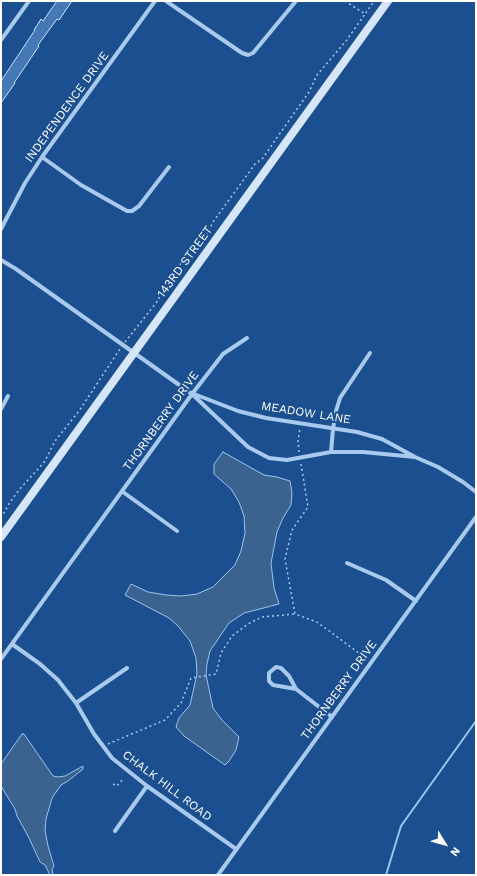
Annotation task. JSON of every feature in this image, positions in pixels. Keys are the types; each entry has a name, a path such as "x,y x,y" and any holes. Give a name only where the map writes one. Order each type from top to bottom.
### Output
{"street":[{"path":"1,40 29,1"},
{"name":"INDEPENDENCE DRIVE","path":"1,229 25,183 42,157 155,1"},
{"path":"166,1 242,53 248,55 253,52 296,1"},
{"name":"143RD STREET","path":"1,537 388,1"},
{"path":"42,157 81,185 128,211 132,211 139,206 168,167"},
{"name":"MEADOW LANE","path":"1,260 16,269 192,394 248,447 269,458 287,460 331,452 363,452 415,458"},
{"name":"THORNBERRY DRIVE","path":"1,660 192,394 223,354 247,338"},
{"path":"331,452 336,410 340,398 370,353"},
{"name":"MEADOW LANE","path":"192,394 238,411 266,418 357,432 382,439 415,458 438,467 463,482 476,492"},
{"path":"1,409 8,396"},
{"path":"123,492 177,531"},
{"name":"THORNBERRY DRIVE","path":"218,875 476,517"},
{"path":"347,563 386,580 416,602"},
{"name":"CHALK HILL ROAD","path":"12,644 40,664 58,680 76,703 102,746 118,763 147,786 236,849"},
{"path":"296,689 274,685 269,681 269,673 276,667 281,668 289,676 296,689 332,717"},
{"path":"76,703 127,668"},
{"path":"115,832 147,786"}],"path":[{"path":"345,1 366,14"},
{"path":"1,518 19,490 45,461 54,441 79,411 123,345 156,303 171,277 189,252 205,238 213,222 255,164 263,158 309,92 317,75 346,41 374,1"},
{"path":"295,614 285,559 292,530 308,507 299,458 298,441 301,424"},
{"path":"102,746 165,720 181,703 191,678 216,674 221,653 232,636 248,624 262,618 295,614 317,622 372,662"},
{"path":"113,784 117,786 124,778"}],"water":[{"path":"223,452 264,475 290,481 292,493 291,505 277,532 271,563 274,588 279,604 244,613 229,623 210,651 206,675 213,708 222,720 239,737 236,750 225,765 184,736 176,727 179,718 190,705 197,674 196,658 190,641 178,626 169,618 125,595 131,584 148,592 166,595 181,596 197,594 213,587 235,565 241,551 245,533 244,516 239,502 231,489 214,474 214,464"},
{"path":"22,734 24,734 53,776 65,776 83,766 83,769 61,785 52,798 46,819 45,830 54,866 52,869 53,875 50,875 45,865 40,862 15,809 1,786 1,764"}],"building":[{"path":"57,1 72,1 59,20 57,19 38,45 39,46 1,103 1,81 41,19 43,21"}],"waterway":[{"path":"386,875 401,826 476,721"}]}
